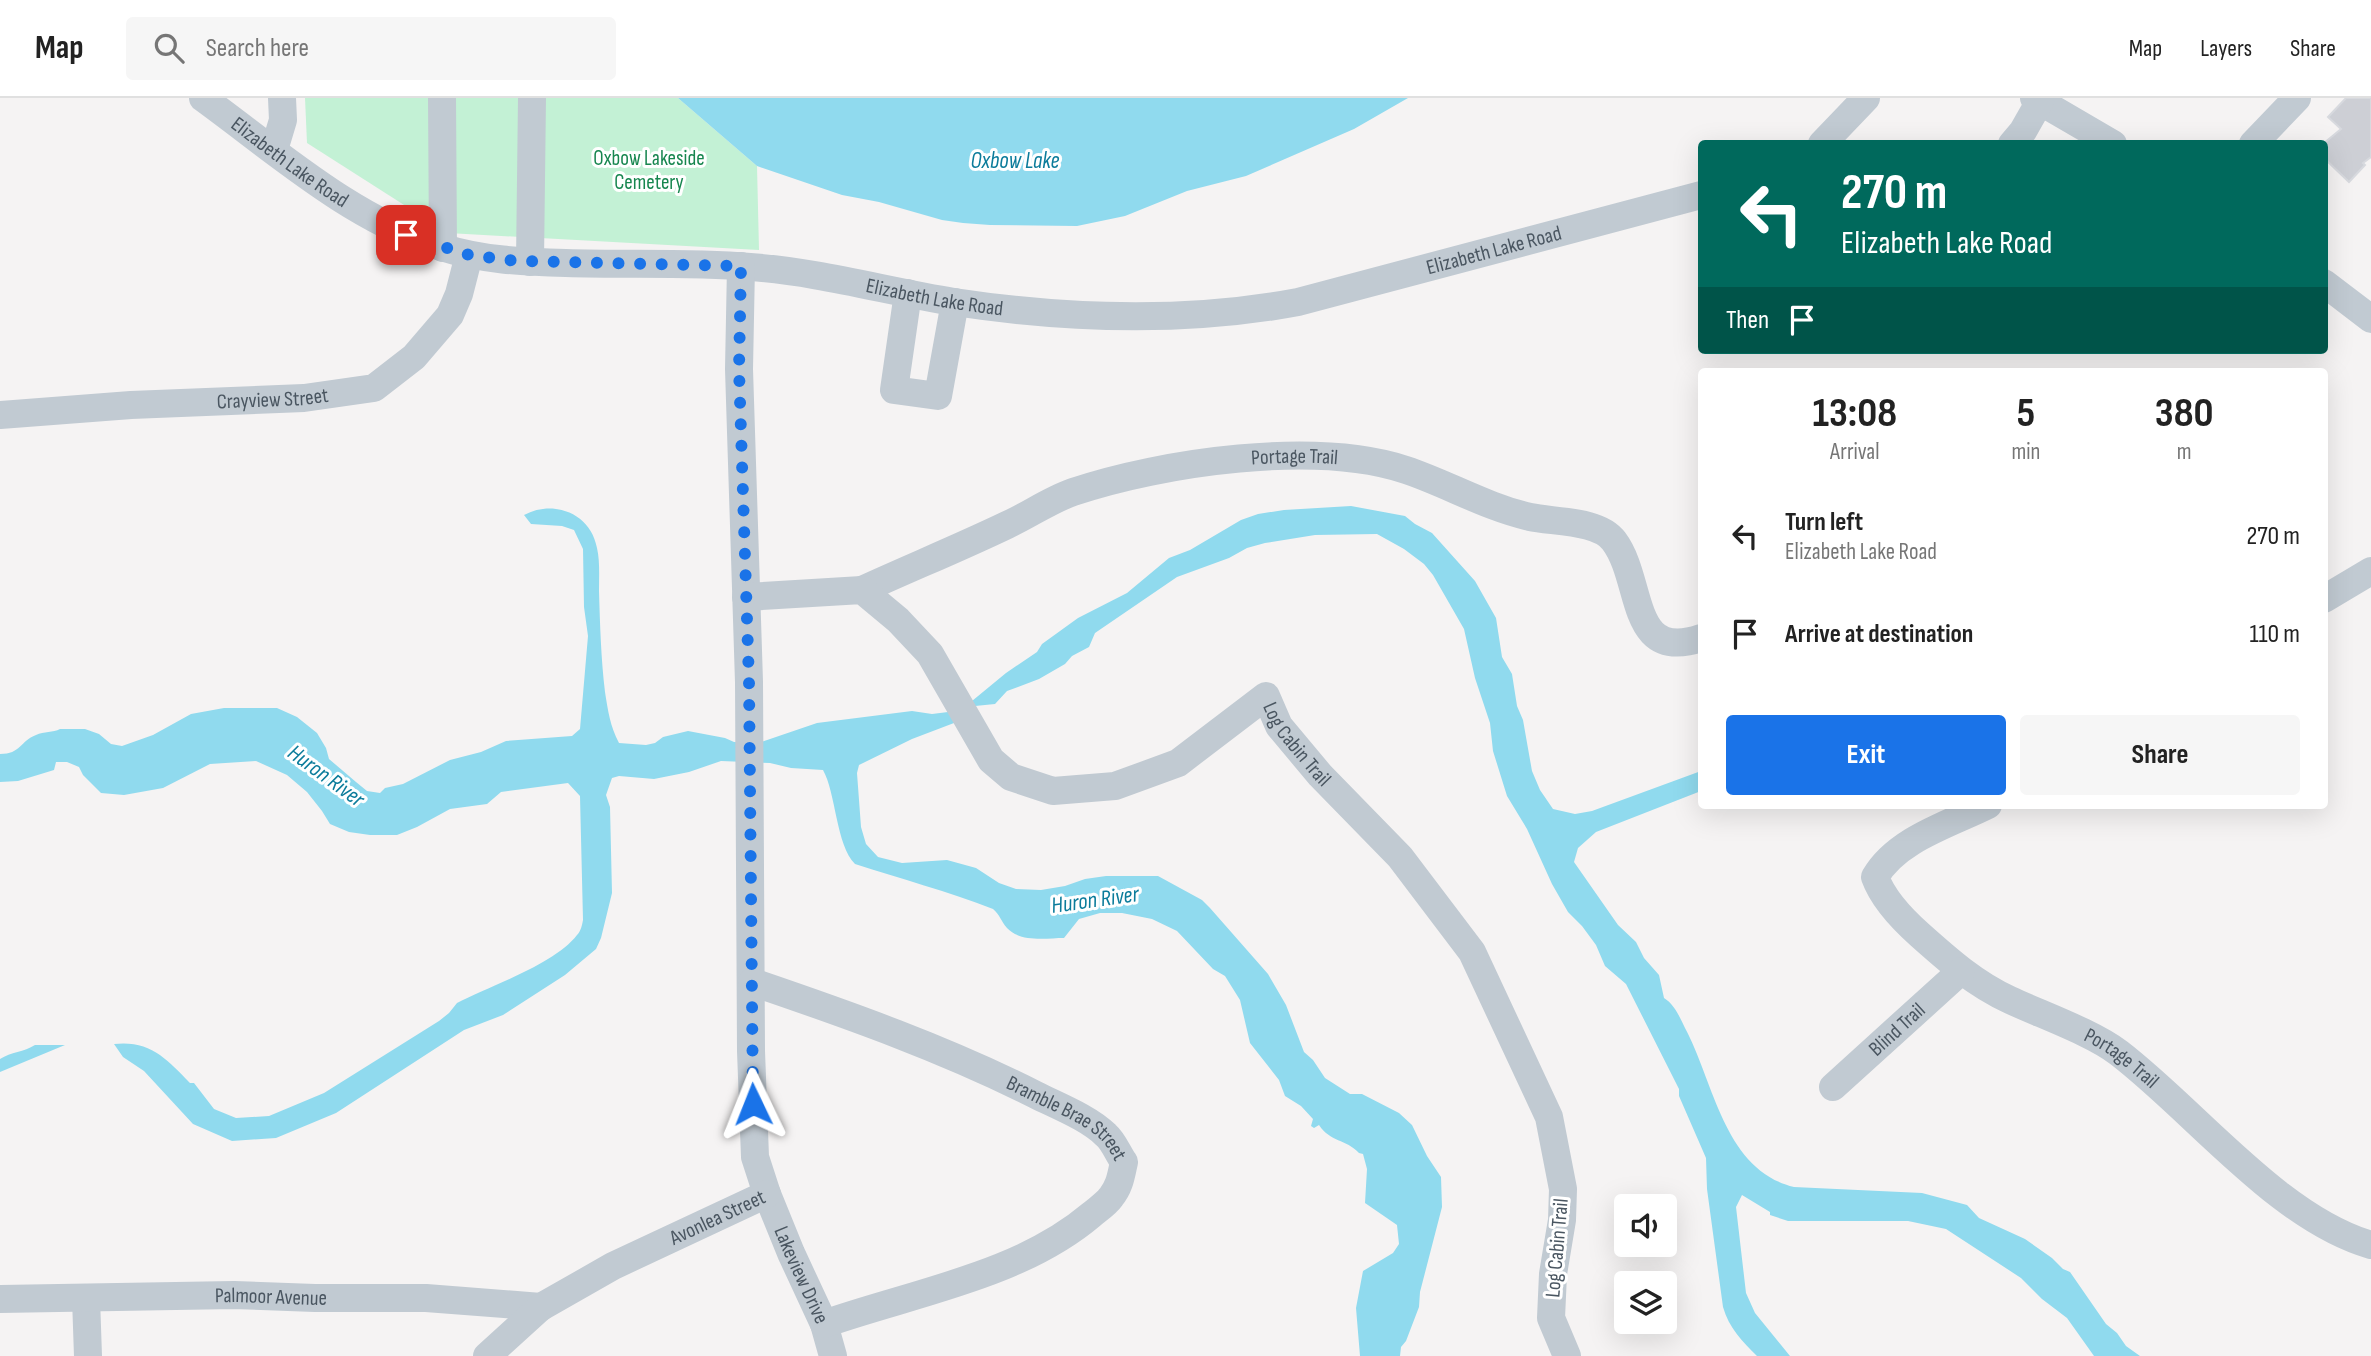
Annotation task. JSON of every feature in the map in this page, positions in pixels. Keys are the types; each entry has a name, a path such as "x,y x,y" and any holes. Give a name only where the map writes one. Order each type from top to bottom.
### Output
{"street":[{"name":"Elizabeth Lake Road","path":"203,98 345,201 406,235 456,251 530,262 741,266 808,273 955,302 1024,310 1126,316 1255,310 1350,289 1698,196"},
{"path":"274,150 283,120 282,98"},
{"name":"Crayview Street","path":"0,415 131,405 304,397 374,388 414,357 450,315 459,294 442,98"},
{"path":"530,262 532,98"},
{"path":"1826,140 1866,98"},
{"path":"2257,140 2297,98"},
{"path":"2015,140 2023,131 2037,100 2106,140"},
{"name":"Avonlea Street","path":"487,1356 541,1307 613,1266 767,1194 755,1157 751,1051 750,734 739,369 741,266"},
{"path":"2328,286 2371,320"},
{"path":"908,293 894,390 938,397 955,302"},
{"name":"Portage Trail","path":"862,590 1007,525 1070,493 1146,472 1272,455 1361,459 1405,470 1500,509 1596,529 1614,539 1647,626 1658,639 1673,645 1698,639"},
{"path":"2328,597 2371,571"},
{"path":"746,597 862,590"},
{"name":"Log Cabin Trail","path":"862,590 898,620 930,654 991,760 1011,777 1053,791 1115,786 1178,764 1266,696 1279,726 1320,775 1400,857 1472,953 1549,1117 1563,1189 1551,1318 1567,1356"},
{"name":"Portage Trail","path":"1979,809 1930,832 1884,861 1875,877 1879,889 1908,924 1961,971 2007,999 2117,1051 2264,1182 2315,1219 2353,1239 2371,1244"},
{"name":"Blind Trail","path":"1833,1087 1961,971"},
{"name":"Bramble Brae Street","path":"752,982 837,1010 936,1048 1016,1085 1073,1113 1107,1135 1124,1162 1120,1182 1111,1198 1076,1228 1035,1252 923,1294 872,1307 824,1324"},
{"name":"Lakeview Drive","path":"767,1194 791,1254 824,1324 833,1356"},
{"name":"Palmoor Avenue","path":"0,1299 234,1295 426,1298 541,1307"},
{"path":"86,1298 88,1356"}],"green space":[{"name":"Oxbow Lakeside Cemetery","path":"305,98 678,98 757,166 759,250 448,233 307,143"}],"water":[{"name":"Oxbow Lake","path":"678,98 1408,98 1354,129 1246,176 1187,191 1125,216 1077,226 963,223 842,195 757,166"},
{"name":"Huron River","path":"1351,506 1405,516 1432,533 1475,581 1496,618 1502,657 1512,674 1532,771 1540,790 1553,809 1575,814 1592,811 1698,772 1698,792 1596,832 1578,848 1574,862 1618,925 1636,942 1644,958 1659,975 1664,998 1674,1007 1681,1019 1724,1121 1736,1143 1752,1163 1770,1178 1794,1187 1922,1193 1967,1205 1979,1218 2025,1239 2070,1272 2106,1324 2126,1346 2140,1356 2094,1356 2067,1318 2021,1278 1946,1229 1908,1221 1788,1221 1770,1215 1770,1212 1742,1195 1736,1207 1746,1293 1755,1313 1790,1356 1757,1356 1746,1345 1732,1328 1723,1307 1707,1189 1706,1158 1679,1096 1679,1089 1626,984 1605,966 1596,945 1568,912 1527,829 1507,796 1493,751 1490,723 1475,678 1464,629 1424,564 1377,534 1315,535 1265,543 1177,577 1095,633 1089,647 1072,656 1065,664 1039,679 1007,691 995,704 975,706 954,723 912,739 859,765 857,773 861,827 866,844 878,857 902,863 947,860 976,868 999,883 1016,889 1041,890 1106,876 1158,876 1202,900 1210,908 1268,974 1286,1005 1304,1052 1325,1078 1350,1094 1362,1094 1399,1113 1412,1125 1441,1177 1442,1207 1420,1292 1419,1307 1401,1347 1400,1356 1360,1356 1356,1308 1363,1271 1393,1253 1399,1244 1397,1225 1365,1203 1367,1169 1363,1154 1328,1135 1319,1125 1314,1128 1311,1126 1313,1119 1301,1106 1285,1096 1279,1080 1250,1043 1240,1000 1225,976 1213,969 1177,931 1152,919 1122,913 1100,913 1079,919 1064,938 1027,938 1007,928 993,909 855,864 844,845 823,770 791,768 770,763 721,761 689,772 654,779 619,776 612,778 606,795 610,807 612,893 596,949 565,975 503,1015 464,1030 336,1113 276,1138 232,1141 193,1124 144,1071 123,1057 114,1044 138,1045 157,1053 190,1083 194,1083 214,1109 236,1118 269,1116 324,1093 439,1021 457,1003 538,965 567,946 577,935 583,920 580,796 568,783 501,792 487,804 450,809 397,835 370,835 349,832 330,824 307,792 287,775 256,761 210,764 163,788 124,795 101,793 83,775 79,767 67,762 56,762 54,770 18,781 0,782 0,754 16,750 39,734 60,729 85,729 99,734 111,744 122,746 153,735 191,714 224,708 277,708 297,717 317,733 329,759 367,791 380,793 385,788 403,784 450,760 481,752 506,741 572,736 580,729 588,636 584,607 583,549 574,530 562,526 531,524 524,515 535,510 547,508 569,512 587,526 593,536 599,558 605,692 613,731 619,743 646,745 663,737 688,731 734,742 758,743 817,723 912,711 932,714 956,711 1037,652 1042,644 1078,618 1127,593 1169,558 1190,550 1241,520 1284,510"},
{"path":"35,1045 65,1045 0,1072 0,1059"}],"building":[{"path":"2346,98 2371,98 2371,157 2349,182 2328,162 2328,140 2341,129 2328,117"}],"route":[{"path":"406,235 469,255 499,260 741,266 739,369 749,682 753,1104"}]}
